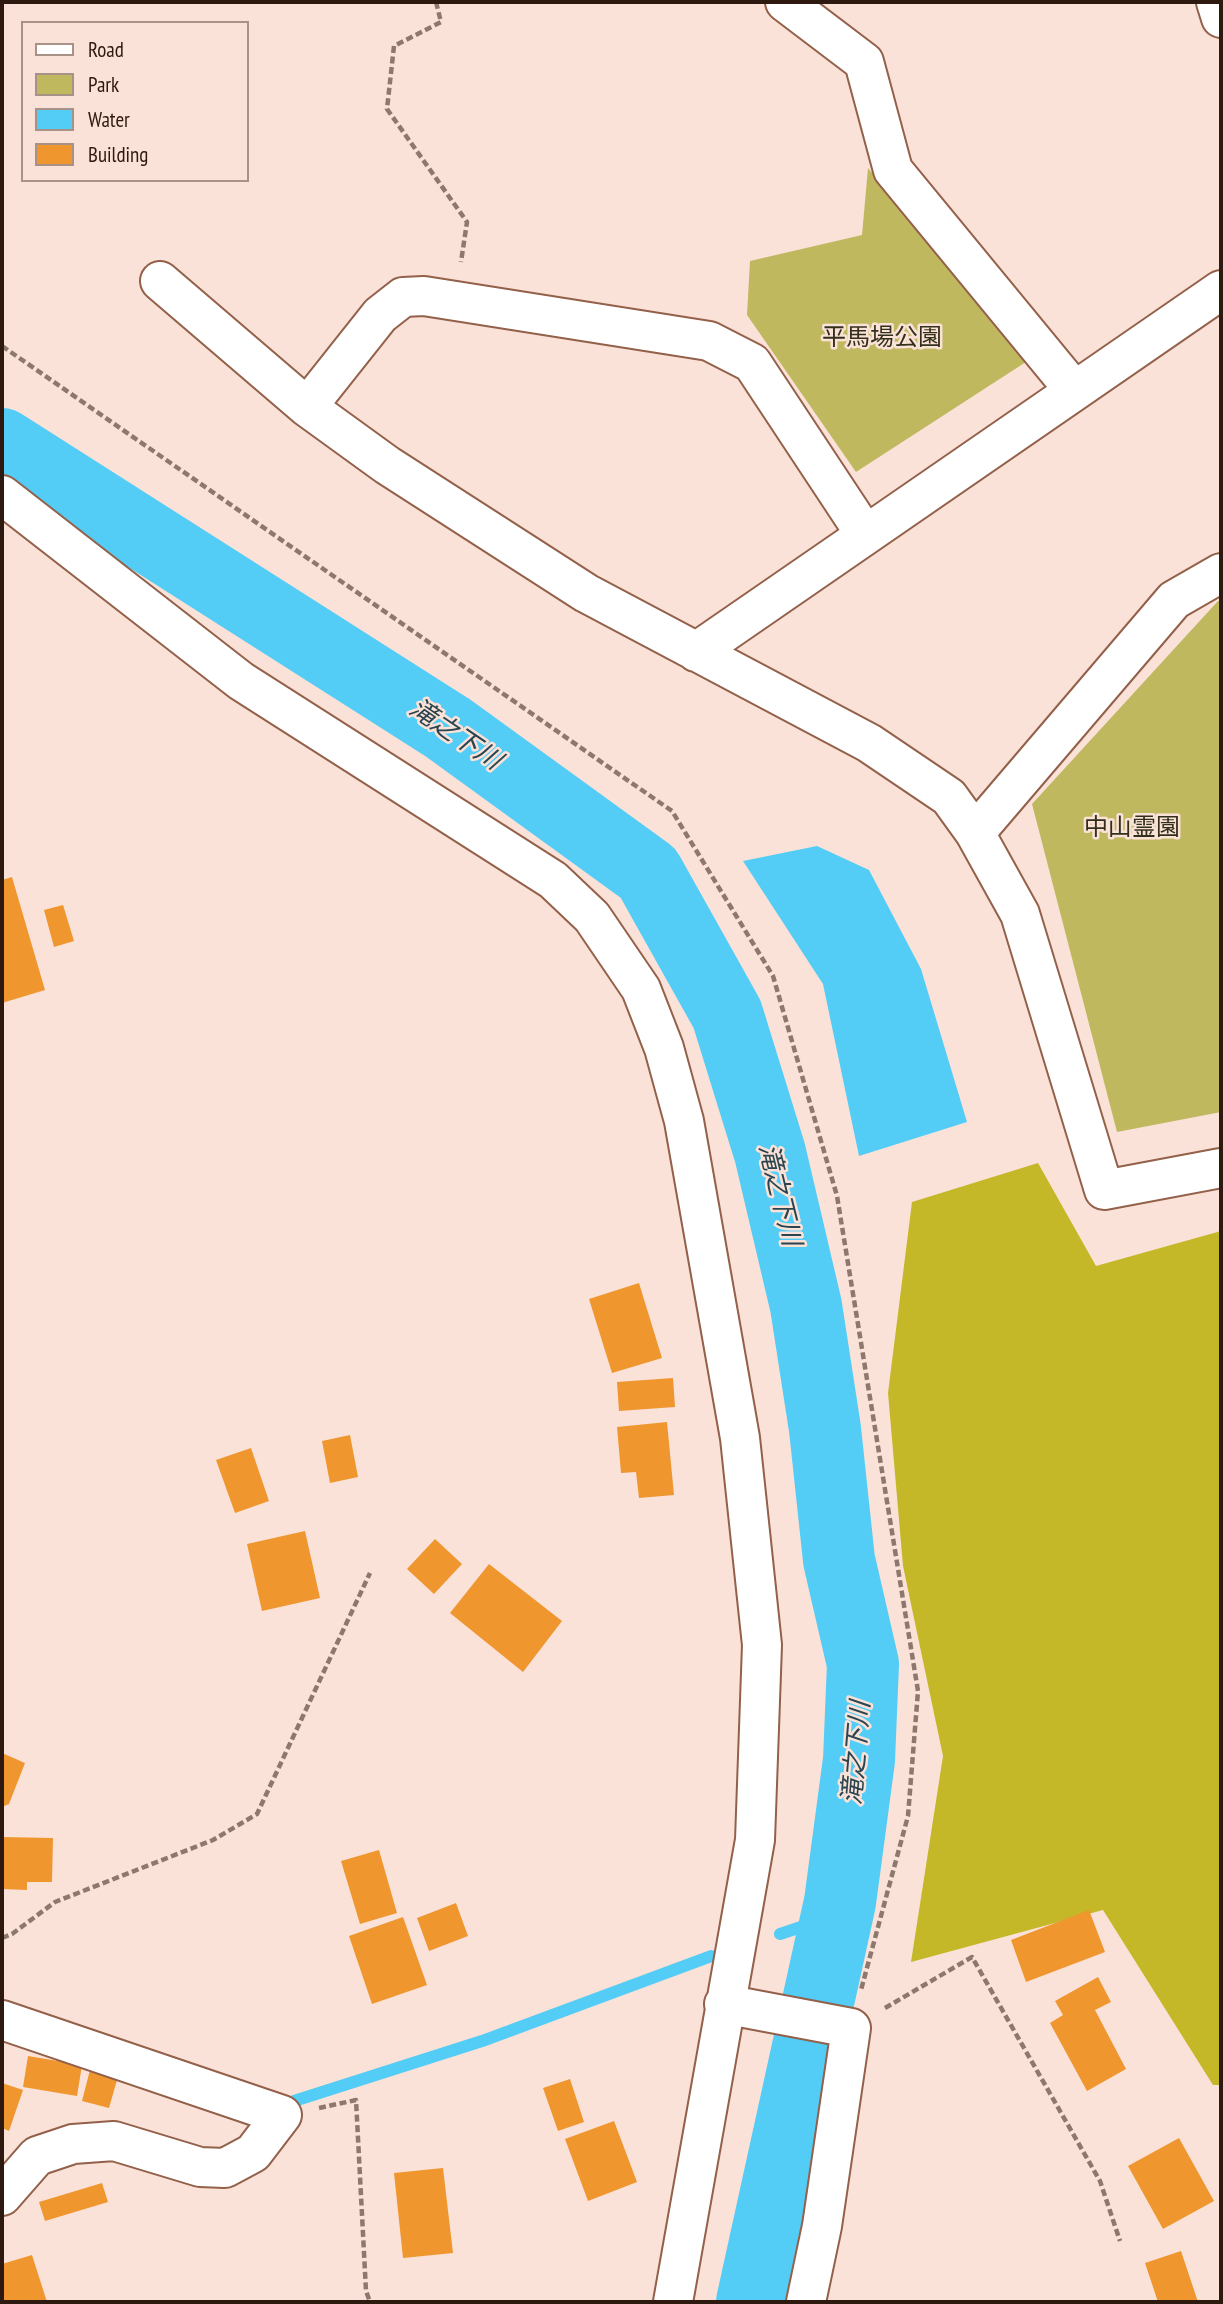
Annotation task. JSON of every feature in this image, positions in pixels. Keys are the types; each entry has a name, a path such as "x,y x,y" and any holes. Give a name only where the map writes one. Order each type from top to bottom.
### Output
{"street":[{"path":"785,2 864,62 893,170 1074,390"},
{"path":"1216,2 1221,18"},
{"path":"160,281 307,407 387,465 586,593 869,743 948,797 975,833 1020,914 1104,1190 1221,1168"},
{"path":"696,652 1221,290"},
{"path":"307,407 380,315 403,297 456,301 709,341 752,363 864,534"},
{"path":"2,495 241,681 553,880 592,917 641,989 667,1060 684,1121 700,1205 740,1438 762,1645 755,1840 734,2006 673,2302"},
{"path":"975,833 1174,600 1221,573"},
{"path":"734,2006 844,2027 822,2226 806,2302"},
{"path":"2,2020 282,2115 253,2153 225,2168 200,2167 114,2141 73,2144 37,2156 2,2196"}],"path":[{"path":"436,2 441,22 394,46 387,109 467,222 456,301"},
{"path":"2,1938 12,1934 55,1902 213,1840 257,1814 370,1573"},
{"path":"844,2027 972,1957 1100,2181 1120,2241"},
{"path":"282,2115 356,2100 366,2291 370,2302"}],"green space":[{"name":"平馬場公園","path":"868,168 1029,360 856,472 747,315 750,261 862,235"},
{"name":"中山霊園","path":"1218,601 1221,601 1221,1112 1117,1132 1032,804"}],"shaded area":[{"path":"1038,1163 1096,1266 1221,1231 1221,2085 1213,2085 1103,1910 911,1962 943,1756 903,1566 888,1393 912,1202"}],"water":[{"path":"817,846 869,870 921,969 967,1122 859,1156 823,984 743,861"}],"building":[{"path":"12,877 45,990 2,1003 2,880"},
{"path":"63,905 74,941 54,947 44,910"},
{"path":"639,1283 662,1358 612,1373 589,1299"},
{"path":"673,1378 675,1407 619,1411 617,1382"},
{"path":"667,1422 674,1495 639,1498 636,1472 621,1473 617,1427"},
{"path":"350,1435 358,1477 330,1483 322,1441"},
{"path":"251,1448 269,1501 235,1513 216,1460"},
{"path":"305,1531 320,1598 262,1611 247,1544"},
{"path":"435,1539 462,1564 434,1594 407,1569"},
{"path":"489,1564 562,1621 523,1672 450,1613"},
{"path":"2,1753 25,1763 9,1804 2,1807"},
{"path":"2,1837 53,1838 52,1882 27,1882 27,1890 2,1889"},
{"path":"379,1850 397,1913 360,1924 341,1861"},
{"path":"456,1903 468,1936 429,1951 417,1918"},
{"path":"1089,1910 1105,1952 1026,1982 1011,1940"},
{"path":"403,1917 427,1985 372,2004 349,1936"},
{"path":"1098,1977 1111,2002 1095,2010 1126,2069 1087,2091 1050,2023 1063,2015 1055,2001"},
{"path":"28,2056 82,2065 77,2096 23,2087"},
{"path":"91,2066 119,2073 109,2108 82,2101"},
{"path":"570,2079 584,2122 558,2131 543,2088"},
{"path":"2,2083 23,2090 9,2131 2,2128"},
{"path":"614,2121 637,2182 588,2201 565,2139"},
{"path":"1179,2138 1214,2201 1163,2229 1128,2166"},
{"path":"443,2168 453,2253 403,2258 394,2173"},
{"path":"102,2183 108,2202 45,2221 39,2202"},
{"path":"1181,2251 1198,2302 1158,2302 1145,2263"},
{"path":"32,2255 47,2302 3,2302 2,2264"}],"waterway":[{"name":"滝之下川","path":"2,444 448,728 648,873 727,1014 770,1153 806,1306 825,1429 839,1560 863,1664 859,1760 840,1902 752,2302"},
{"path":"42,484 50,474"},
{"path":"780,1934 837,1915"},
{"path":"294,2101 482,2041 711,1956"}]}
